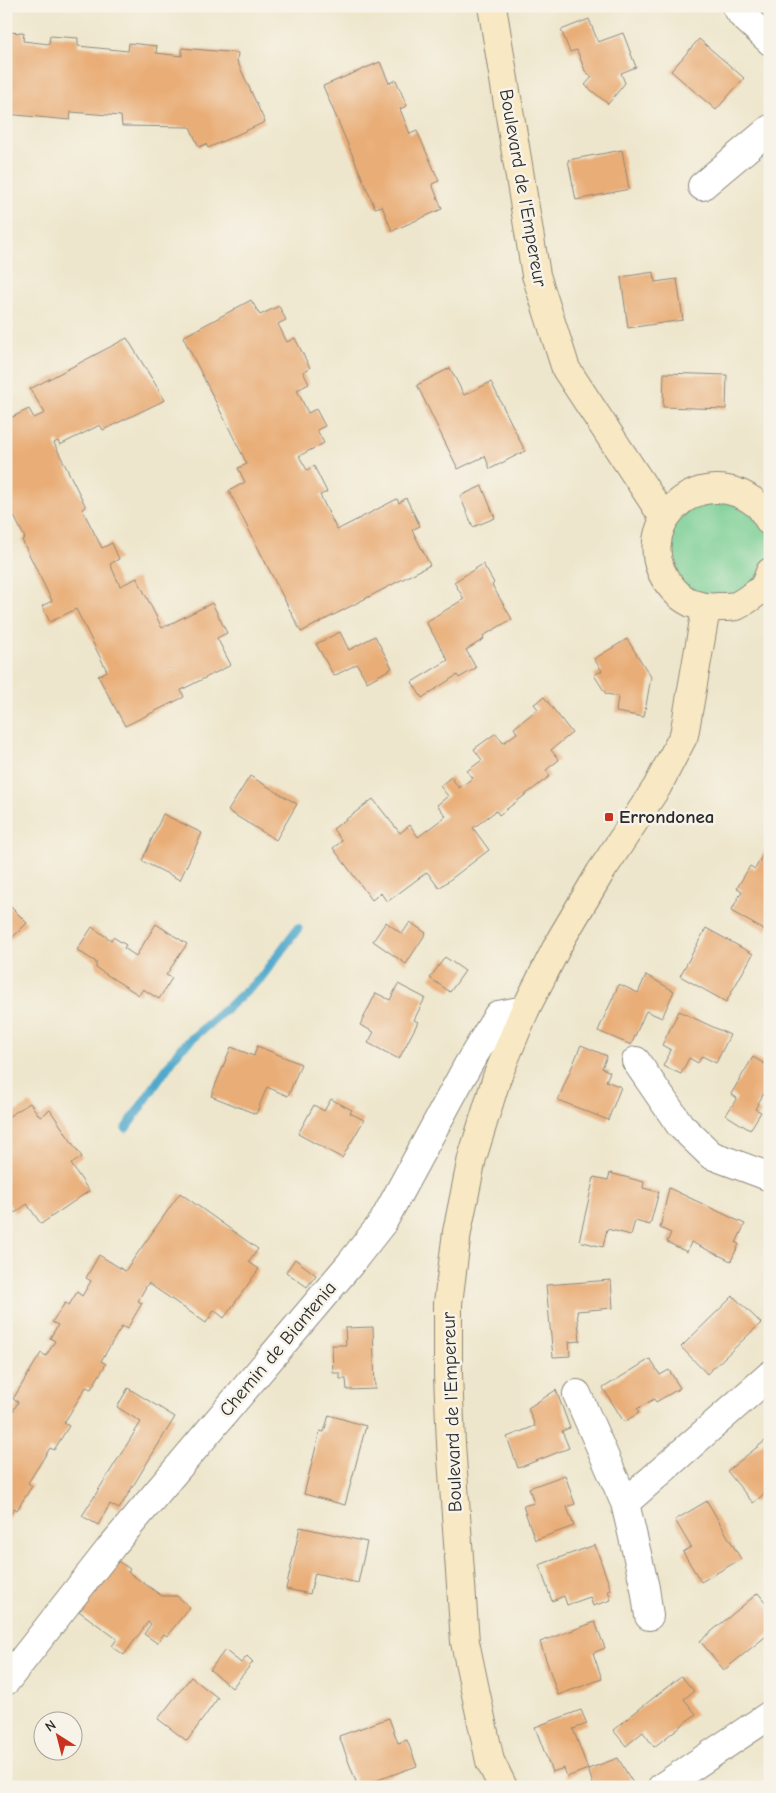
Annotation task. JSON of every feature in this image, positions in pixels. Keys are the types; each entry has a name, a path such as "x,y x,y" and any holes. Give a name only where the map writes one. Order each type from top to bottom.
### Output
{"main road":[{"name":"Boulevard de l'Empereur","path":"492,6 536,275 566,369 664,518"},
{"path":"770,522 758,504 734,491 707,489 682,499 664,518 656,549 664,579 681,598 706,608 737,606 763,587 770,572"},
{"name":"Boulevard de l'Empereur","path":"503,1787 490,1760 465,1642 450,1434 448,1376 448,1303 457,1232 472,1158 497,1077 525,1010 561,939 600,873 656,787 684,735 706,608"}],"street":[{"path":"736,6 742,15 770,42"},
{"path":"702,186 770,129"},
{"name":"Chemin de Biantenia","path":"6,1681 112,1546 350,1264 383,1222 468,1064 498,1015 525,1010"},
{"path":"636,1061 680,1125 711,1156 770,1178"},
{"path":"626,1504 770,1375"},
{"path":"577,1394 626,1504 645,1588 649,1616"},
{"path":"662,1787 770,1715"}],"green space":[{"path":"707,489 770,522 770,572 737,606 664,579 664,518"}],"building":[{"path":"589,19 598,42 623,33 636,67 621,73 625,83 608,104 585,85 592,77 585,71 577,50 570,52 561,30"},
{"path":"6,32 24,33 23,41 49,44 50,36 78,38 78,46 128,51 129,43 157,46 156,53 182,56 182,48 238,53 237,61 265,122 208,148 206,144 199,147 190,127 122,126 121,116 71,112 70,120 6,114"},
{"path":"699,39 744,78 716,110 671,71"},
{"path":"380,62 389,83 396,80 407,106 400,109 410,134 417,131 439,181 432,184 442,209 392,231 382,206 375,208 323,86"},
{"path":"622,150 629,189 576,200 568,160"},
{"path":"654,272 655,282 677,279 683,320 628,328 621,277"},
{"path":"251,300 260,315 279,306 286,320 278,324 287,342 295,338 310,368 303,372 309,384 297,390 308,413 316,409 325,426 317,430 324,443 299,456 307,470 314,466 327,492 320,495 337,530 397,499 399,503 406,498 420,526 412,530 430,565 301,632 229,491 245,482 238,468 247,464 183,337"},
{"path":"127,338 165,400 103,430 100,425 60,445 58,441 54,443 86,507 82,509 102,548 112,543 119,559 110,564 120,586 137,578 162,628 212,603 227,633 217,638 231,665 181,690 184,697 125,726 98,676 107,671 76,609 50,622 42,606 52,601 22,540 25,538 14,516 6,520 6,420 29,409 34,418 45,413 30,389"},
{"path":"450,368 464,395 491,382 525,451 490,469 485,456 458,469 417,385"},
{"path":"664,373 727,375 726,409 663,407"},
{"path":"482,486 495,518 473,527 460,496"},
{"path":"483,564 494,583 492,585 512,619 483,636 484,639 466,650 476,668 459,678 457,675 422,698 412,682 448,660 426,622 464,599 454,582"},
{"path":"340,632 349,650 375,636 392,668 367,682 357,664 334,676 316,644"},
{"path":"627,639 651,677 644,717 616,712 618,696 606,694 594,675 602,671 594,659"},
{"path":"544,697 572,733 551,750 559,760 546,770 550,776 499,815 496,811 473,828 489,850 439,888 427,872 387,902 381,893 372,900 333,848 342,841 333,829 373,799 400,833 410,825 418,837 446,816 437,805 448,796 440,786 451,777 459,788 473,778 467,771 482,760 474,749 496,733 503,743 517,733 514,728 538,709 534,704"},
{"path":"250,776 297,804 276,840 228,811"},
{"path":"163,814 202,833 180,880 142,861"},
{"path":"770,841 770,925 766,931 731,911 742,891 737,888 750,866 755,869"},
{"path":"6,902 27,923 6,944"},
{"path":"386,922 402,934 410,922 426,933 406,964 373,941"},
{"path":"156,924 187,944 166,975 172,978 159,999 143,989 139,995 96,968 96,962 77,950 92,927 111,940 113,937 126,945 124,948 136,956"},
{"path":"706,928 753,954 726,1002 680,976"},
{"path":"445,957 465,971 450,992 430,978"},
{"path":"646,975 674,991 662,1018 646,1011 631,1045 598,1031 619,984 638,993"},
{"path":"398,984 425,998 414,1020 418,1022 399,1059 368,1043 374,1032 360,1025 376,993 390,1000"},
{"path":"679,1011 730,1035 716,1063 702,1056 698,1063 689,1058 681,1074 663,1066 671,1050 662,1045"},
{"path":"581,1045 607,1056 602,1068 610,1072 606,1081 621,1087 608,1120 558,1100"},
{"path":"257,1046 301,1064 288,1096 267,1087 256,1114 211,1096 231,1047 254,1056"},
{"path":"753,1057 770,1067 770,1097 764,1093 755,1109 761,1112 750,1130 726,1115 737,1098 731,1094"},
{"path":"331,1099 352,1110 350,1113 364,1120 342,1158 298,1134 314,1105 324,1111"},
{"path":"30,1103 40,1117 50,1110 82,1157 71,1164 89,1191 41,1224 27,1204 15,1213 6,1200 8,1193 6,1191 6,1118"},
{"path":"610,1173 644,1182 643,1188 659,1192 650,1225 635,1221 631,1235 607,1229 603,1247 579,1241 594,1177 608,1180"},
{"path":"669,1188 745,1224 736,1243 739,1244 731,1261 691,1242 687,1252 667,1242 671,1233 660,1228"},
{"path":"180,1193 258,1249 249,1262 259,1269 224,1318 214,1310 206,1323 148,1283 138,1301 142,1303 127,1329 122,1326 101,1361 106,1364 91,1389 86,1387 64,1423 69,1426 54,1450 50,1448 28,1483 32,1486 17,1510 14,1508 6,1522 6,1415 10,1417 18,1402 13,1399 41,1353 46,1356 55,1341 50,1338 58,1325 52,1322 65,1303 69,1305 77,1292 82,1296 91,1281 86,1278 99,1255 125,1271"},
{"path":"295,1259 316,1275 307,1287 286,1272"},
{"path":"611,1280 613,1308 577,1311 580,1341 569,1342 570,1356 553,1357 546,1285"},
{"path":"733,1296 761,1323 707,1374 681,1347"},
{"path":"373,1327 375,1389 347,1390 346,1379 340,1379 340,1373 333,1373 332,1345 346,1345 345,1328"},
{"path":"650,1359 660,1375 669,1370 680,1388 656,1402 654,1399 637,1409 639,1413 624,1422 603,1388"},
{"path":"128,1388 175,1417 119,1509 110,1504 98,1525 82,1516 141,1422 117,1407"},
{"path":"556,1390 570,1428 562,1431 569,1448 518,1468 507,1437 535,1426 528,1408"},
{"path":"329,1415 366,1426 345,1505 304,1494 320,1431 324,1432"},
{"path":"770,1437 770,1489 753,1503 727,1471"},
{"path":"565,1475 575,1504 567,1507 574,1526 535,1540 523,1506 534,1503 529,1488"},
{"path":"707,1501 741,1559 701,1582 683,1552 691,1547 675,1520"},
{"path":"300,1527 367,1542 358,1583 315,1573 310,1594 286,1589"},
{"path":"595,1545 611,1590 608,1590 611,1600 593,1606 590,1597 567,1605 564,1596 552,1601 539,1565"},
{"path":"112,1557 130,1569 128,1572 162,1596 177,1596 190,1607 167,1636 164,1634 157,1643 144,1634 151,1624 148,1622 124,1655 112,1646 117,1639 76,1609"},
{"path":"758,1593 770,1608 770,1633 724,1670 700,1641"},
{"path":"595,1622 605,1648 593,1653 602,1679 558,1695 540,1642"},
{"path":"225,1650 241,1663 247,1656 253,1662 232,1688 210,1670"},
{"path":"681,1676 694,1691 684,1699 696,1714 654,1747 643,1732 626,1746 613,1730"},
{"path":"191,1677 218,1698 187,1741 158,1719"},
{"path":"581,1710 587,1724 573,1729 588,1769 567,1777 564,1768 552,1772 535,1727"},
{"path":"389,1718 398,1743 407,1740 417,1766 358,1787 339,1736"},
{"path":"618,1758 634,1785 594,1787 588,1769"}],"waterway":[{"path":"126,1128 180,1049 260,979 298,928"}],"place":[{"name":"Errondonea","path":"609,817"}]}
